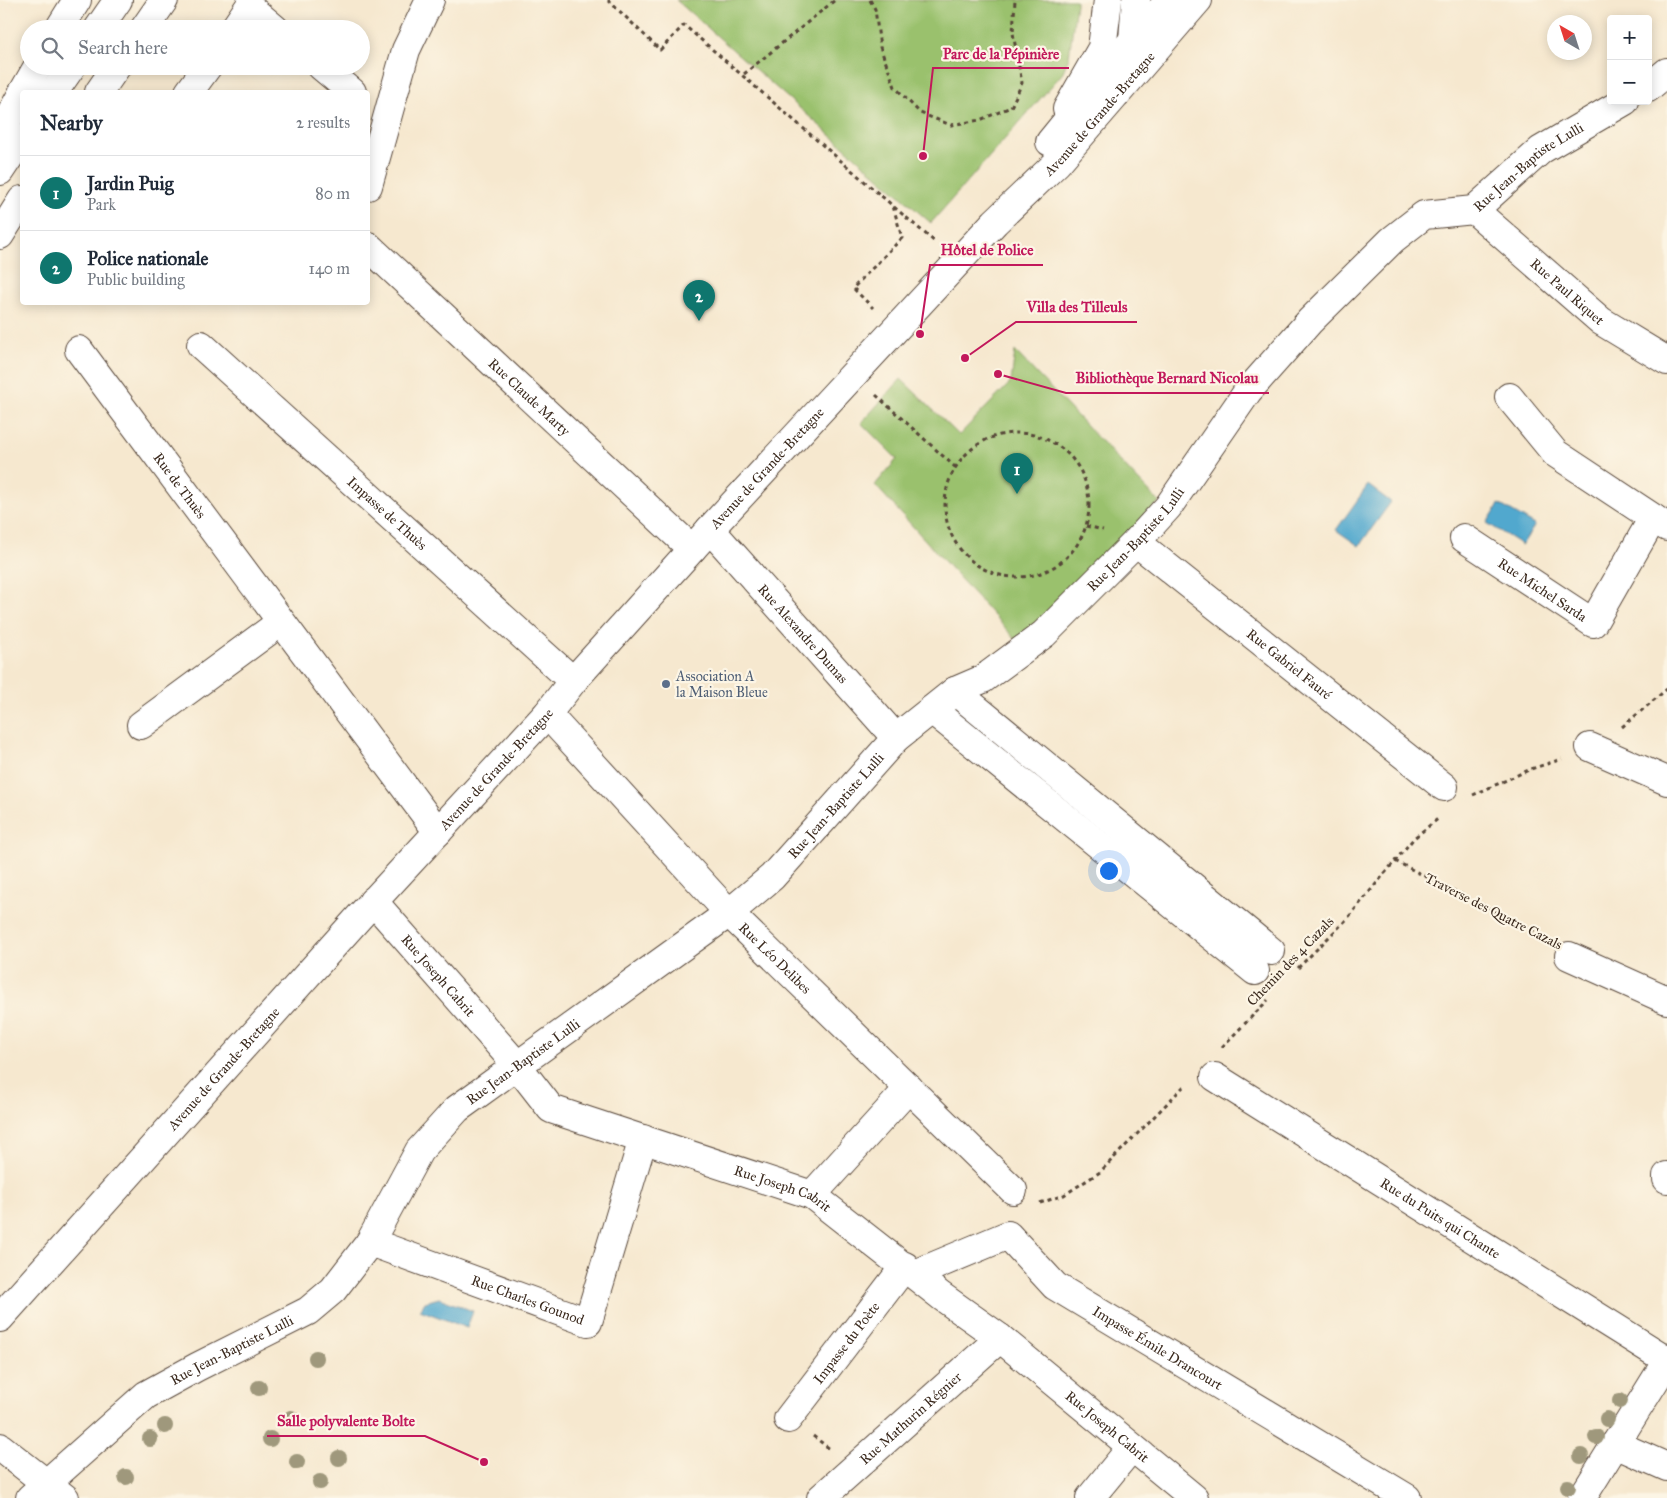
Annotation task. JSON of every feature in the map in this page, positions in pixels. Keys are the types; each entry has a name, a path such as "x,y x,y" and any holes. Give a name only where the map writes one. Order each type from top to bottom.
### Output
{"main road":[{"path":"65,20 77,0"},
{"path":"104,20 118,0"},
{"path":"150,20 164,0"},
{"path":"370,168 376,112 430,0"},
{"path":"1044,149 1102,48 1108,0"},
{"path":"1115,93 1133,40 1136,0"},
{"name":"Avenue de Grande-Bretagne","path":"995,222 1044,149 1133,40 1170,0"},
{"name":"Avenue de Grande-Bretagne","path":"0,1318 374,901 547,714 573,681 701,539 958,261 1056,163 1198,0"},
{"path":"240,20 249,7 264,20"},
{"path":"1652,85 1667,72"},
{"path":"25,90 33,75"},
{"path":"55,90 66,75"},
{"path":"100,90 111,75"},
{"path":"190,90 201,75"},
{"path":"331,75 350,90"},
{"path":"0,134 20,98"},
{"name":"Rue Jean-Baptiste Lulli","path":"46,1493 146,1395 308,1311 333,1290 370,1242 419,1150 457,1109 516,1064 730,913 772,877 896,738 955,690 983,679 1044,634 1136,542 1168,507 1248,391 1310,321 1392,240 1424,215 1474,210 1541,150 1618,105"},
{"path":"0,171 20,141"},
{"path":"0,234 20,203"},
{"name":"Rue Paul Riquet","path":"1474,210 1601,321 1667,361"},
{"name":"Rue Claude Marty","path":"370,248 701,539"},
{"name":"Impasse de Thuès","path":"201,345 573,681"},
{"name":"Rue de Thuès","path":"79,350 438,832"},
{"name":"Rue Michel Sarda","path":"1464,538 1593,623 1660,522 1555,453 1508,397"},
{"name":"Rue Alexandre Dumas","path":"701,539 896,738"},
{"name":"Rue Gabriel Fauré","path":"1136,542 1444,787"},
{"path":"140,725 281,622"},
{"path":"932,710 1263,961 955,690"},
{"name":"Rue Léo Delibes","path":"547,714 730,913 1024,1198"},
{"path":"1590,747 1667,781"},
{"name":"Rue Joseph Cabrit","path":"374,901 516,1064 551,1109 812,1195 1000,1338 1131,1448 1194,1498"},
{"name":"Traverse des Quatre Cazals","path":"1569,956 1667,1000"},
{"name":"Rue du Puits qui Chante","path":"1207,1070 1667,1360"},
{"path":"812,1195 909,1088"},
{"name":"Rue Charles Gounod","path":"370,1242 588,1322 643,1139"},
{"name":"Impasse Émile Drancourt","path":"910,1270 1008,1235 1055,1286 1407,1498"},
{"name":"Impasse du Poète","path":"789,1418 910,1270"},
{"name":"Rue Mathurin Régnier","path":"821,1498 1000,1338"},
{"path":"1582,1498 1667,1360"},
{"path":"1616,1444 1667,1467"},
{"path":"0,1448 46,1493"},
{"path":"1090,1498 1131,1448"}],"path":[{"path":"608,0 660,50 684,25 744,74 958,261"},
{"path":"744,74 835,0"},
{"path":"870,0 875,8 880,47 895,87 920,114 951,124 980,120 1011,107 1022,83 1013,33 1015,0"},
{"path":"893,206 902,238 853,288 895,330"},
{"path":"855,373 955,467"},
{"path":"1013,433 1036,435 1057,445 1074,460 1085,481 1090,503 1086,526 1076,546 1061,563 1041,574 1019,578 997,575 977,566 960,551 949,532 944,510 946,488 955,467 970,450 990,438 1013,433"},
{"path":"1469,798 1531,769 1590,747 1618,730 1667,689"},
{"name":"Chemin des 4 Cazals","path":"1296,971 1347,919 1414,838 1442,815"},
{"name":"Traverse des Quatre Cazals","path":"1395,861 1571,949 1569,956"},
{"name":"Chemin des 4 Cazals","path":"1024,1198 1064,1195 1100,1172 1207,1070 1271,996"},
{"path":"789,1418 854,1468"}],"green space":[{"path":"676,0 1076,0 1076,4 1069,57 1062,74 931,223"},
{"path":"1015,351 1159,502 1017,641 875,485 897,459 861,423 901,379 959,435 1011,382"}],"water":[{"path":"1368,485 1391,502 1359,546 1336,530"},
{"path":"1499,504 1535,525 1522,545 1487,523"},
{"path":"439,1298 473,1311 467,1328 420,1310 425,1302"}],"place":[{"name":"Parc de la Pépinière","path":"923,156"},
{"name":"Police nationale","path":"699,321"},
{"name":"Hôtel de Police","path":"920,334"},
{"name":"Villa des Tilleuls","path":"965,358"},
{"name":"Bibliothèque Bernard Nicolau","path":"998,374"},
{"name":"Jardin Puig","path":"1017,494"},
{"name":"Association A la Maison Bleue","path":"666,684"},
{"name":"Salle polyvalente Bolte","path":"484,1462"}]}
